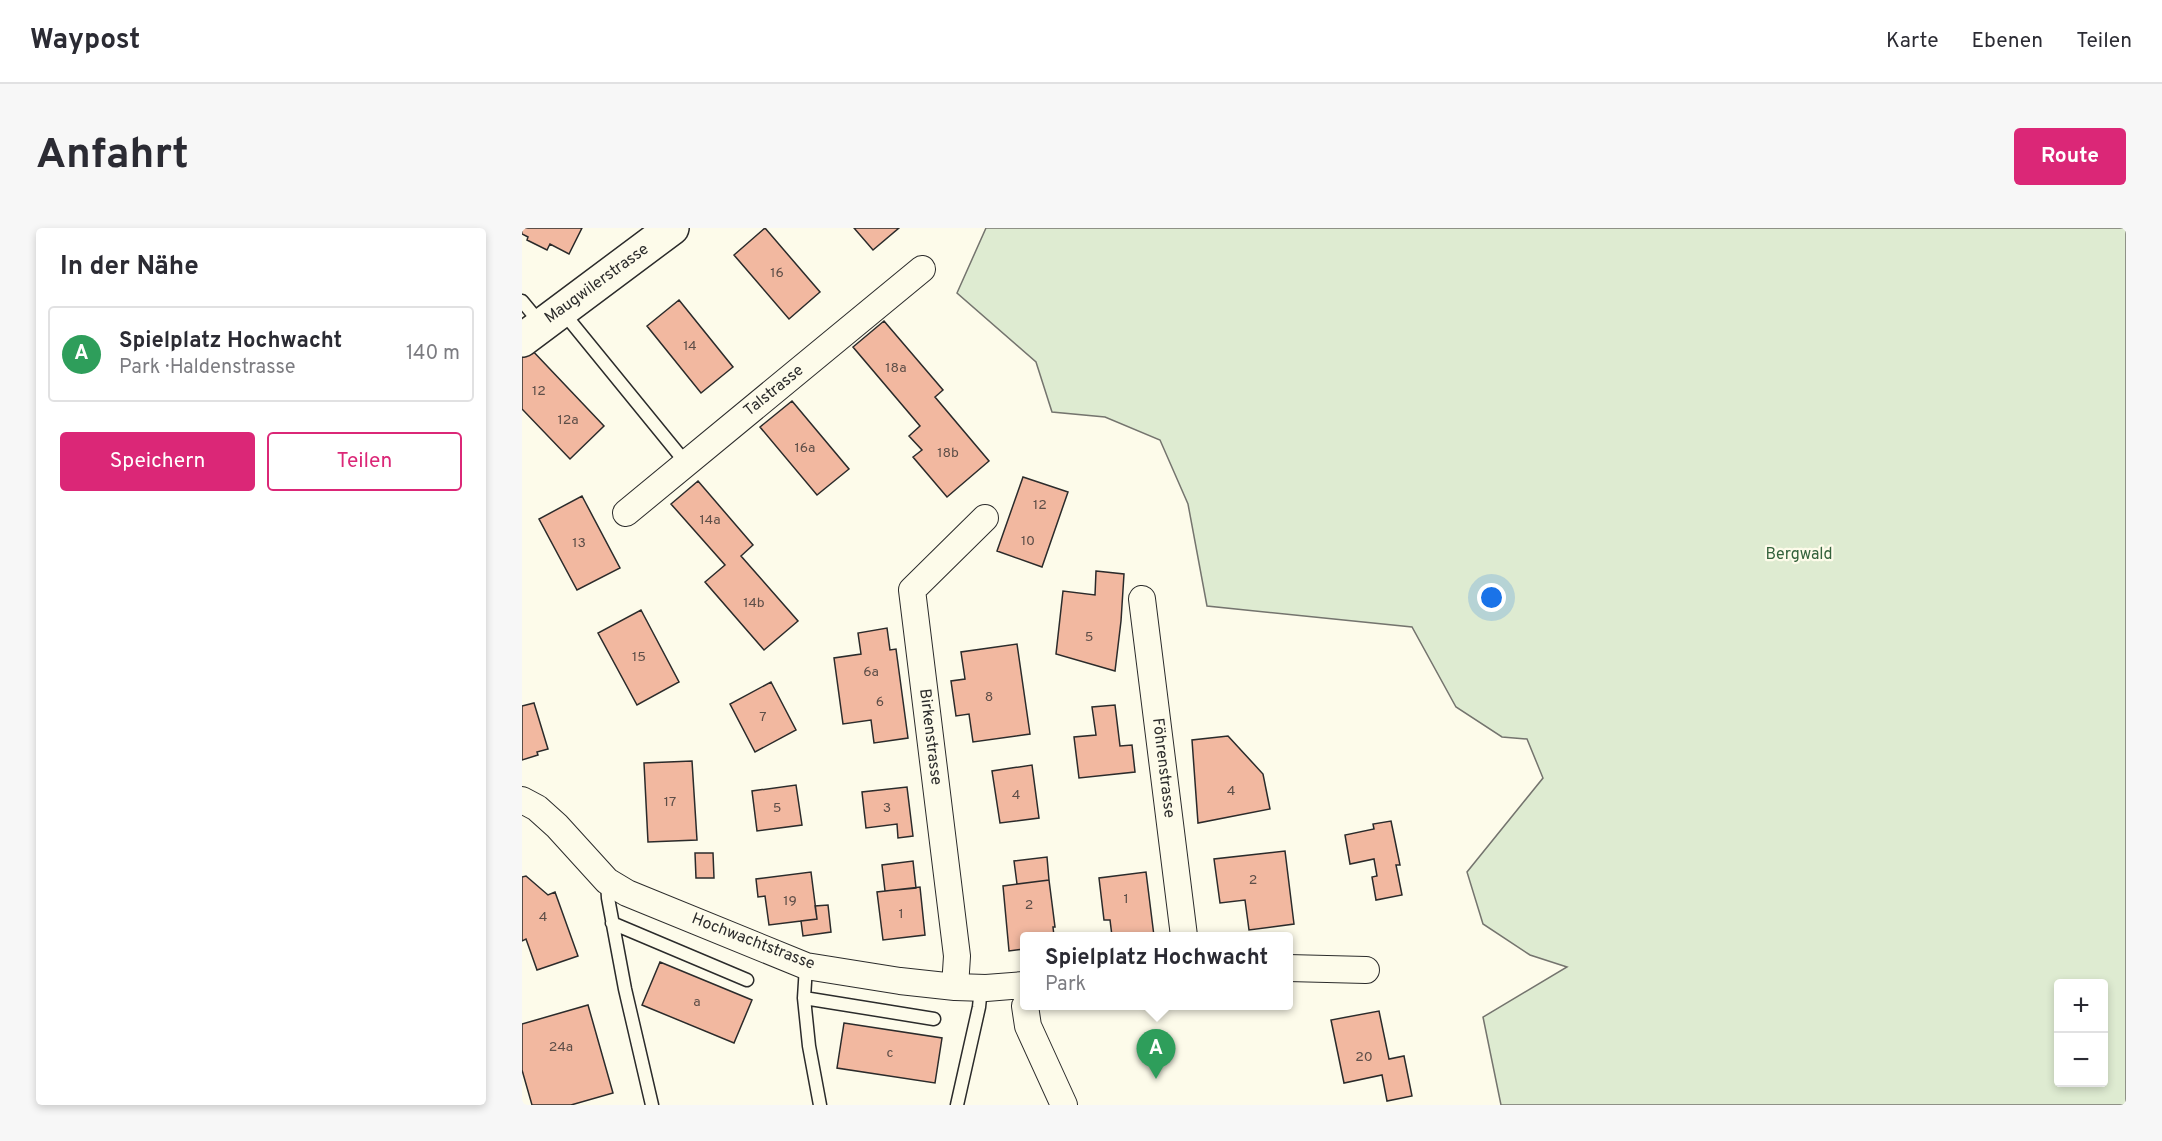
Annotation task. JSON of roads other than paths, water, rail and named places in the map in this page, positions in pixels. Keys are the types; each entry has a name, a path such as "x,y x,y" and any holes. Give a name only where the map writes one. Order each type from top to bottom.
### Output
{"street":[{"name":"Maugwilerstrasse","path":"537,319 672,228"},
{"name":"Talstrasse","path":"626,513 922,269"},
{"name":"Birkenstrasse","path":"955,987 957,956 912,590 985,518"},
{"name":"Föhrenstrasse","path":"1142,599 1184,932"},
{"name":"Hochwachtstrasse","path":"522,800 537,808 557,826 607,881 627,893 806,966 900,981 1020,993"},
{"path":"1293,968 1366,970"},
{"path":"1026,1010 1028,1026 1064,1105"}],"lane":[{"path":"537,319 686,463"},
{"path":"607,881 612,923 625,989 652,1105"},
{"path":"612,923 747,980"},
{"path":"806,966 804,998 809,1046 820,1105"},
{"path":"957,1105 981,988"},
{"path":"804,998 934,1018"}],"place":[{"name":"Spielplatz Hochwacht","path":"1156,1079"}],"park label":[{"name":"Bergwald","path":"1799,555"}]}
